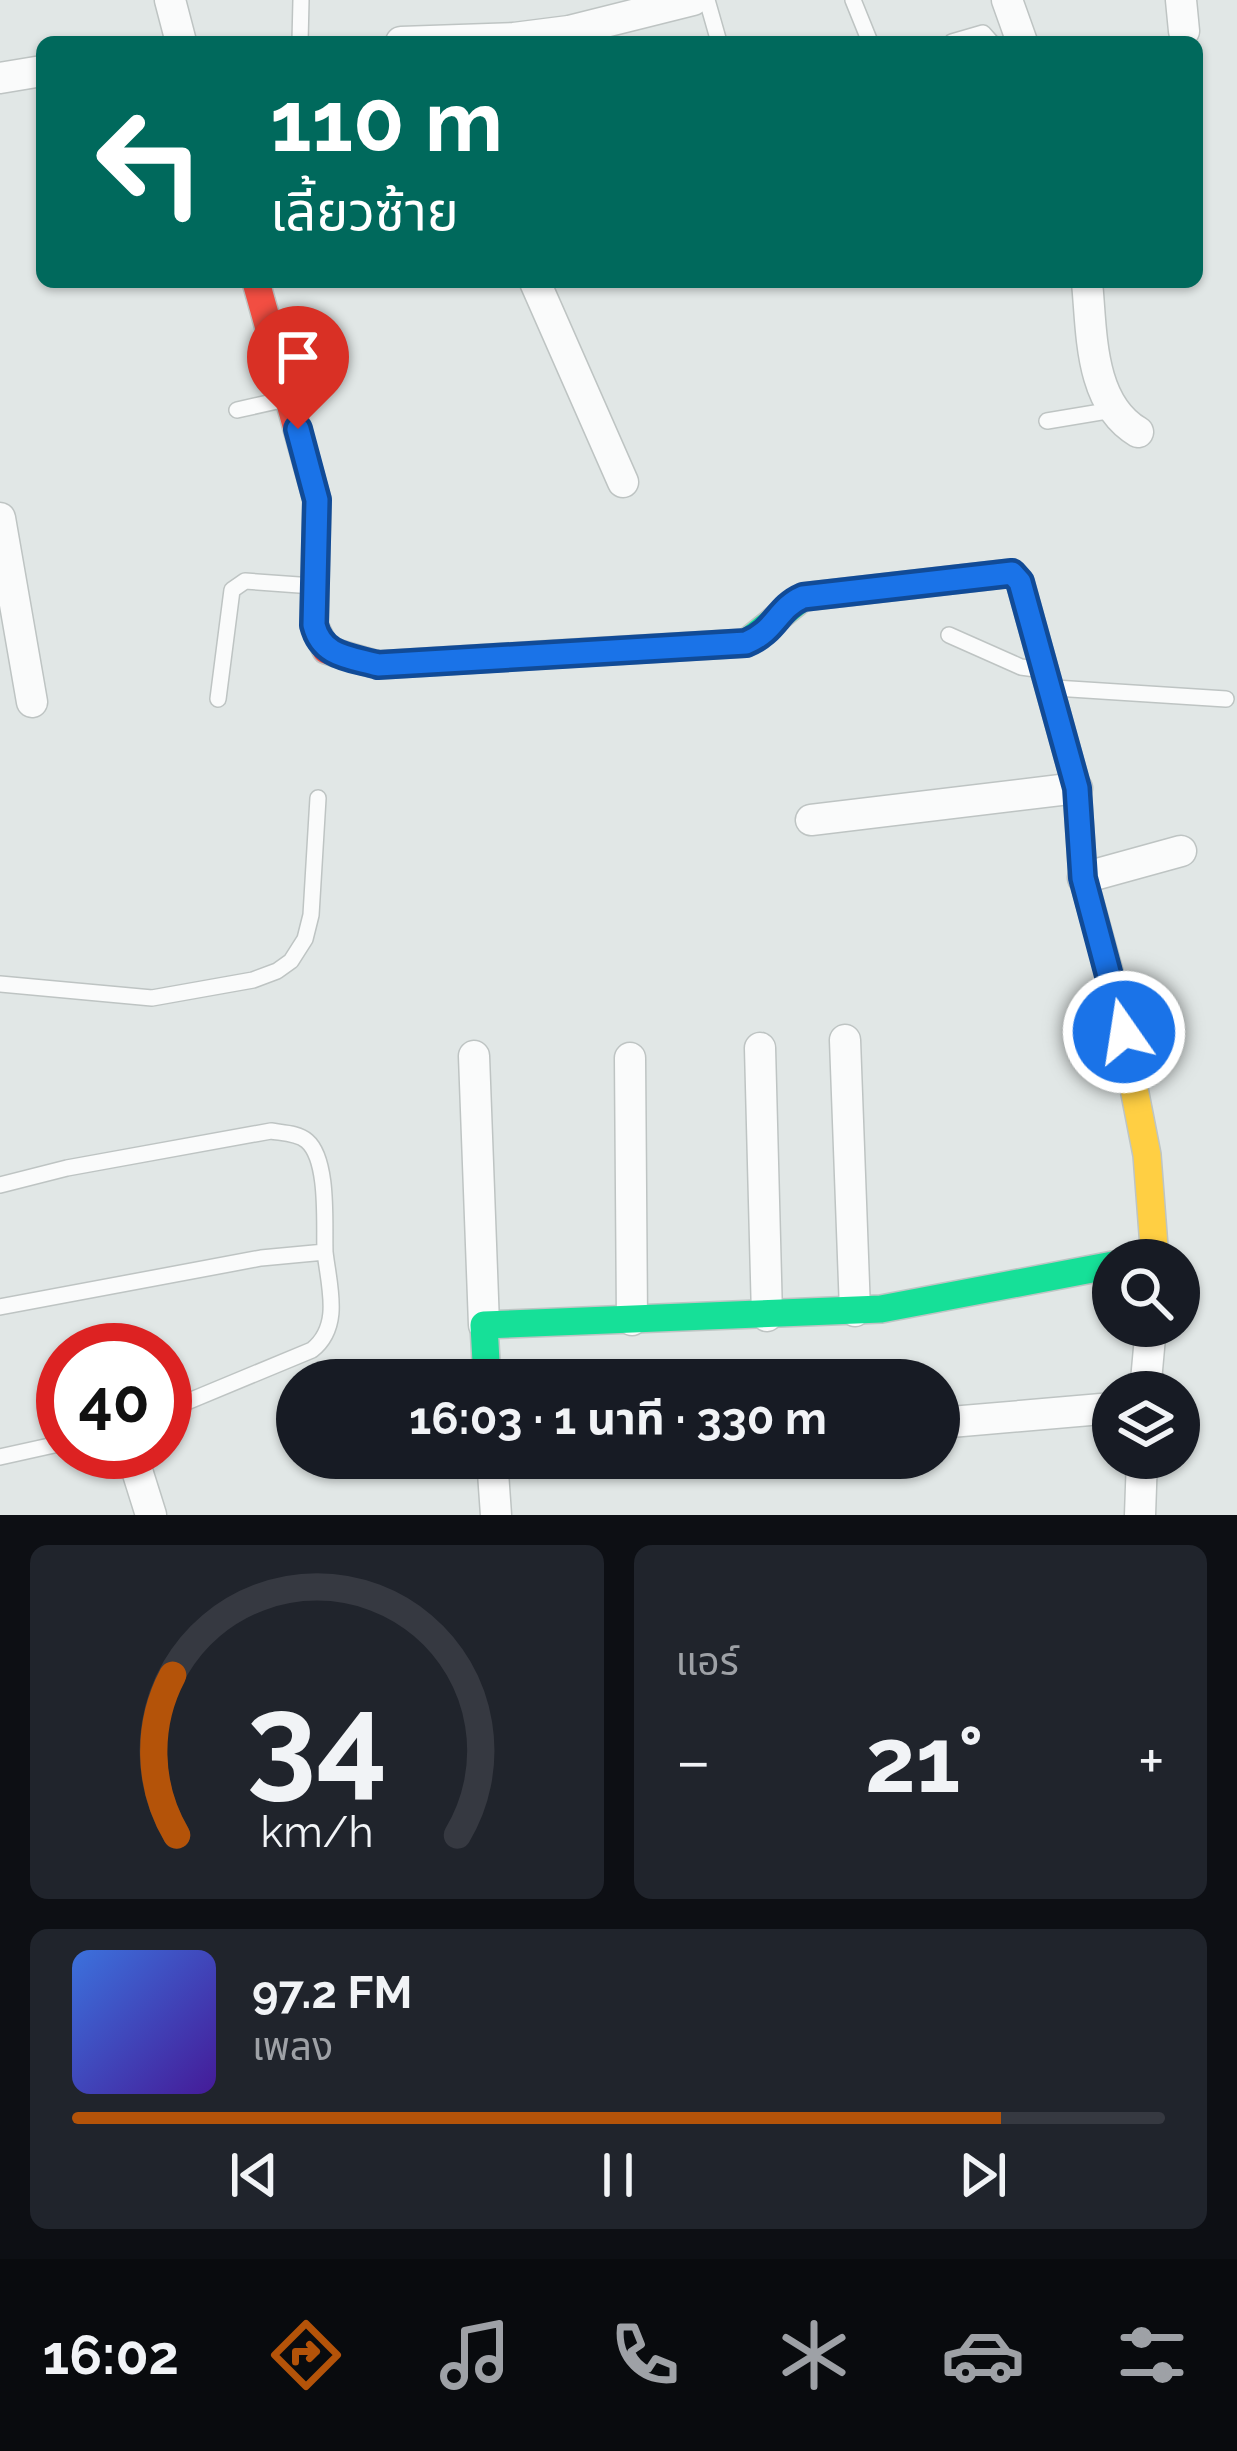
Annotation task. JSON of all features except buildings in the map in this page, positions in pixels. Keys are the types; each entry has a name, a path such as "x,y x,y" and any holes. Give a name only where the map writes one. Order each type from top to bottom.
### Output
{"street":[{"path":"170,0 179,36"},
{"path":"1007,0 1020,36"},
{"path":"530,36 569,31 676,2"},
{"path":"0,78 36,72"},
{"path":"258,288 317,500 314,625 326,650 378,665 746,643 770,632 789,603 803,597 1012,573 1020,582 1077,788 1083,878 1131,1068 1147,1155 1149,1239"},
{"path":"539,288 623,482"},
{"path":"1089,288 1103,394 1138,432"},
{"path":"0,518 32,702"},
{"path":"811,820 1077,788"},
{"path":"1083,878 1181,851"},
{"path":"845,1040 855,1311"},
{"path":"760,1048 767,1316"},
{"path":"474,1056 486,1359"},
{"path":"630,1058 632,1320"},
{"path":"484,1325 855,1311 1092,1269"},
{"path":"960,1421 1092,1410"},
{"path":"140,1479 152,1515"},
{"path":"493,1479 496,1515"},
{"path":"1140,1515 1141,1479"}],"lane":[{"path":"300,36 301,0"},
{"path":"707,0 717,36"},
{"path":"853,0 868,36"},
{"path":"237,410 290,398"},
{"path":"1047,422 1113,410"},
{"path":"218,699 232,590 244,581 316,586"},
{"path":"949,634 1048,679 1226,699"},
{"path":"0,984 152,998 253,980 277,971 291,961 305,939 311,915 318,798"},
{"path":"0,1185 271,1131 304,1137 315,1150 323,1181 331,1328 312,1350 192,1400"},
{"path":"0,1307 261,1258 325,1252"},
{"path":"0,1457 36,1449"}],"traffic: fast":[{"path":"557,654 746,643 803,597 1012,573 1020,582 1077,788 1083,878 1130,1068"},
{"path":"486,1359 484,1325 881,1309 1092,1269"}],"traffic: slow":[{"path":"1130,1068 1147,1155 1153,1239"}],"traffic: jam":[{"path":"258,288 317,500 314,625 326,650 378,665 557,654"}],"route":[{"path":"298,429 317,500 314,625 318,641 326,650 378,665 746,643 770,632 789,603 803,597 1012,573 1020,582 1077,788 1083,878 1124,1032"}]}
